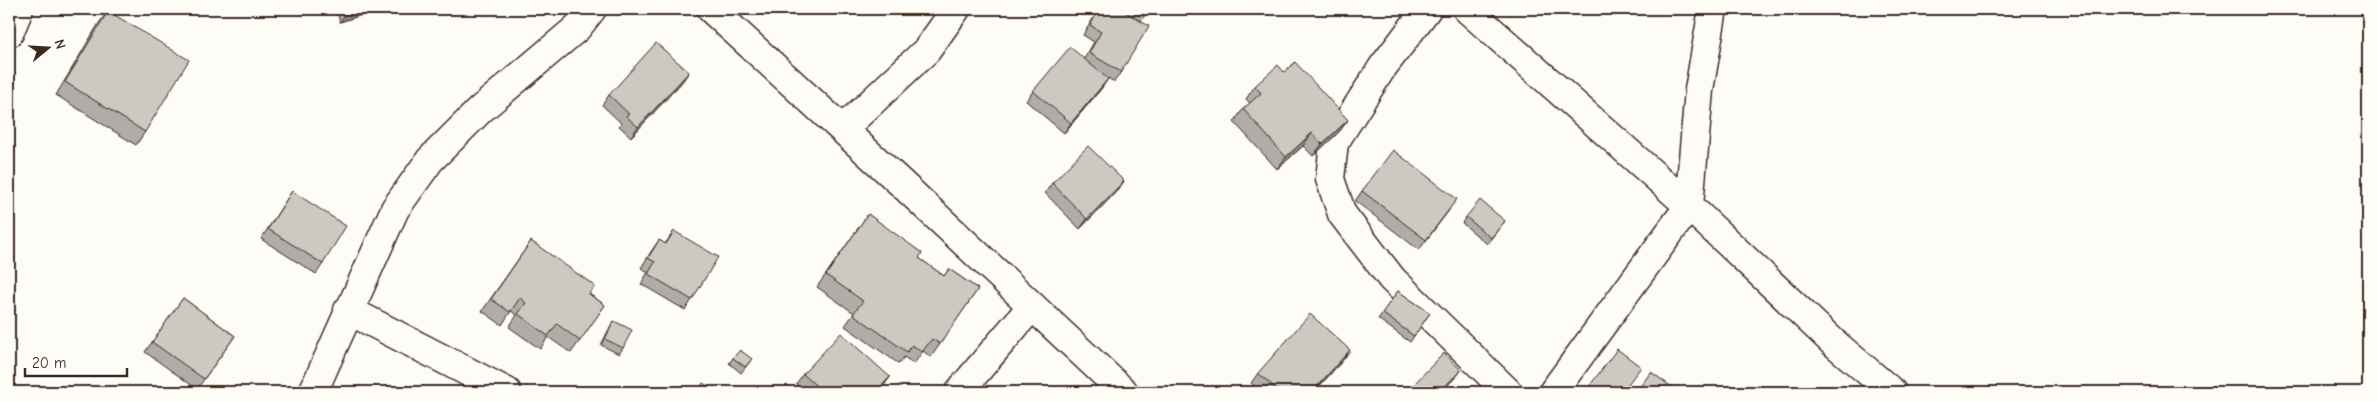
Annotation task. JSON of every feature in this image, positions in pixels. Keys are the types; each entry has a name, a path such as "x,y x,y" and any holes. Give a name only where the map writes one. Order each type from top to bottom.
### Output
{"street":[{"path":"9,33 19,9"},
{"path":"313,392 348,310 395,209 430,160 480,110 577,28 592,9"},
{"path":"711,9 1124,392"},
{"path":"843,130 928,50 956,9"},
{"path":"1428,9 1382,68 1334,144 1330,179 1342,214 1392,279 1508,392"},
{"path":"1468,9 1689,206 1833,342 1892,392"},
{"path":"1553,392 1689,206 1699,90 1713,9"},
{"path":"959,392 1032,306"},
{"path":"348,310 507,392"}],"building":[{"path":"1100,9 1120,9 1149,26 1121,72 1089,53 1101,32 1090,25"},
{"path":"1135,9 1149,9 1146,14"},
{"path":"108,11 189,60 145,132 65,82"},
{"path":"656,43 689,72 638,127 626,116 629,114 609,95"},
{"path":"1070,47 1108,79 1071,123 1033,91"},
{"path":"1295,62 1348,120 1322,144 1312,133 1286,157 1243,109 1261,93 1255,86 1278,65 1284,72"},
{"path":"1088,146 1124,181 1087,219 1052,183"},
{"path":"1393,150 1457,199 1426,240 1362,191"},
{"path":"292,191 346,226 323,264 268,229"},
{"path":"1480,200 1505,221 1491,238 1466,217"},
{"path":"868,214 922,253 919,258 944,276 949,269 978,289 940,344 932,339 922,352 912,345 907,352 853,314 863,301 826,275"},
{"path":"674,231 718,257 692,300 648,274 655,262 648,258 659,240 666,244"},
{"path":"531,241 595,286 589,294 605,305 580,341 557,324 548,336 518,314 526,303 520,298 510,312 491,299"},
{"path":"1398,291 1430,313 1414,336 1382,313"},
{"path":"183,298 235,336 204,379 152,342"},
{"path":"1310,314 1350,350 1312,392 1280,392 1258,373"},
{"path":"614,321 632,330 623,348 605,339"},
{"path":"841,333 890,377 876,392 823,392 803,374"},
{"path":"1617,349 1641,367 1622,392 1585,392"},
{"path":"740,350 752,359 745,367 733,358"},
{"path":"1444,353 1461,370 1439,392 1422,392 1414,384"},
{"path":"1651,372 1679,392 1636,392"},
{"path":"703,383 716,391 698,392"}]}
